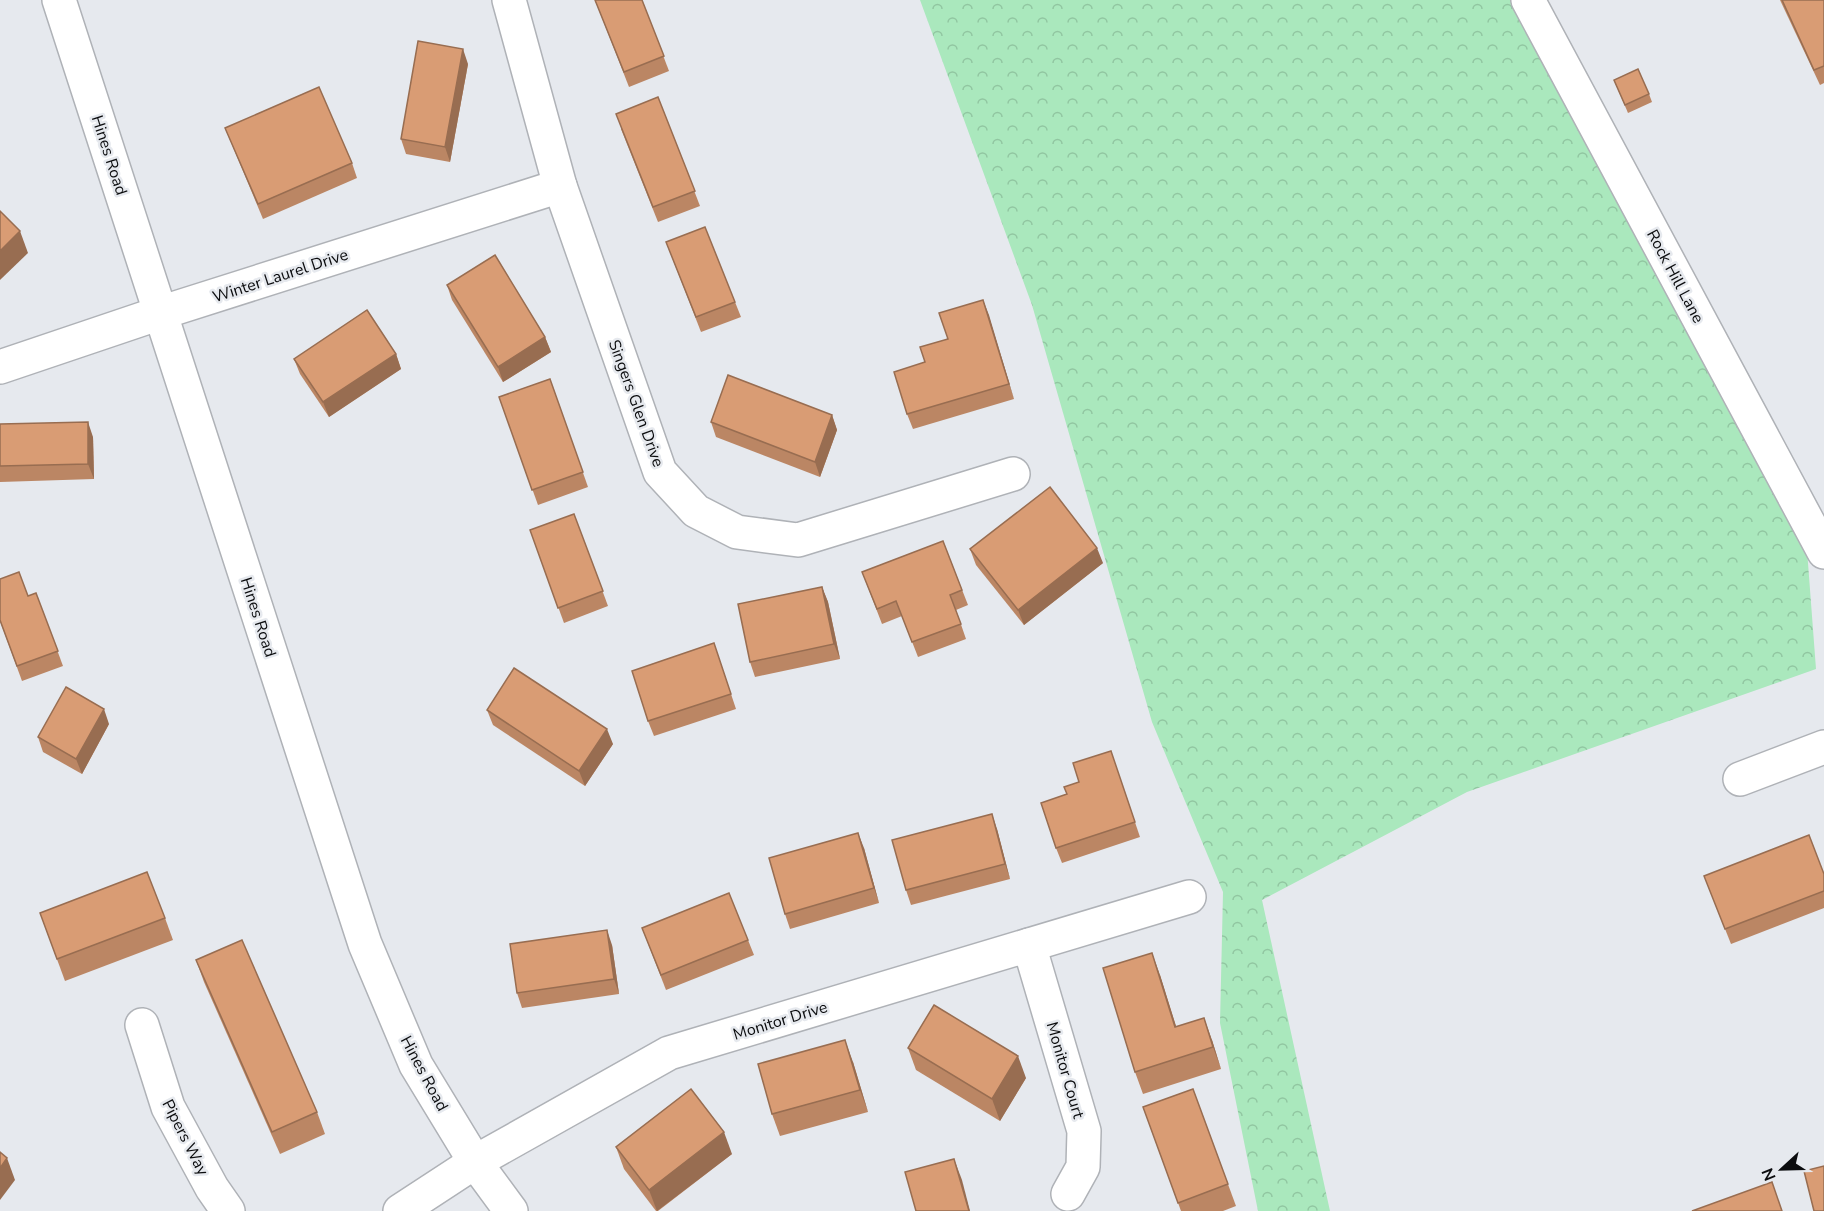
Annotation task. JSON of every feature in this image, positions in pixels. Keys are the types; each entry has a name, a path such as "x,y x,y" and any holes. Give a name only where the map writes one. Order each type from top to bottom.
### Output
{"street":[{"name":"Hines Road","path":"59,0 365,944 416,1065 475,1162 511,1211"},
{"name":"Singers Glen Drive","path":"509,0 560,186 660,471 696,511 737,532 798,540 1013,474"},
{"name":"Rock Hill Lane","path":"1528,0 1824,552"},
{"name":"Winter Laurel Drive","path":"0,367 160,313 560,186"},
{"path":"1740,778 1824,747"},
{"name":"Monitor Drive","path":"400,1211 475,1162 669,1053 1189,897"},
{"name":"Monitor Court","path":"1029,945 1084,1131 1083,1167 1068,1194"},
{"name":"Pipers Way","path":"142,1024 168,1107 212,1188 228,1211"}],"green space":[{"path":"920,0 1529,0 1804,510 1816,669 1467,792 1262,900 1330,1211 1258,1211 1220,1023 1223,892 1152,722 1032,305"}],"building":[{"path":"595,0 642,0 664,56 624,72"},
{"path":"1782,0 1824,0 1824,66 1814,70"},
{"path":"418,41 463,49 445,147 401,139"},
{"path":"1638,69 1649,94 1625,105 1614,80"},
{"path":"319,87 352,163 258,204 225,128"},
{"path":"658,97 695,191 653,207 616,114"},
{"path":"0,211 20,231 0,251"},
{"path":"705,227 735,302 696,317 666,242"},
{"path":"495,255 545,337 498,367 447,285"},
{"path":"983,300 1009,384 907,414 894,372 925,362 920,347 948,339 939,313"},
{"path":"367,310 396,354 323,402 294,359"},
{"path":"728,375 832,415 815,462 711,422"},
{"path":"550,379 583,472 532,490 499,397"},
{"path":"88,422 88,464 0,466 0,424"},
{"path":"1050,487 1097,548 1018,610 970,549"},
{"path":"574,514 603,591 558,608 530,530"},
{"path":"943,541 962,590 950,595 961,624 912,642 896,601 877,609 862,572"},
{"path":"19,572 28,596 36,593 58,651 17,666 0,620 0,579"},
{"path":"822,587 834,644 750,662 738,604"},
{"path":"714,643 731,694 648,721 632,671"},
{"path":"514,668 607,729 579,771 487,710"},
{"path":"66,687 104,709 76,759 38,737"},
{"path":"1111,751 1135,822 1056,848 1041,803 1067,794 1064,787 1079,782 1073,763"},
{"path":"992,814 1005,864 906,890 892,840"},
{"path":"858,833 874,888 785,914 769,858"},
{"path":"1809,835 1824,874 1824,891 1725,929 1704,876"},
{"path":"147,872 165,918 57,959 40,913"},
{"path":"729,893 748,940 661,975 642,928"},
{"path":"607,930 614,979 517,993 510,944"},
{"path":"242,940 317,1112 272,1132 196,960"},
{"path":"1152,953 1175,1027 1204,1018 1213,1047 1135,1072 1103,968"},
{"path":"934,1005 1018,1056 992,1099 908,1048"},
{"path":"845,1040 860,1090 772,1114 758,1064"},
{"path":"691,1089 724,1132 649,1190 616,1147"},
{"path":"1193,1089 1228,1184 1178,1203 1143,1107"},
{"path":"0,1152 7,1158 0,1168"},
{"path":"954,1159 969,1211 916,1211 905,1172"},
{"path":"1824,1166 1824,1211 1814,1211 1804,1171"},
{"path":"1772,1182 1782,1211 1692,1211"}]}
